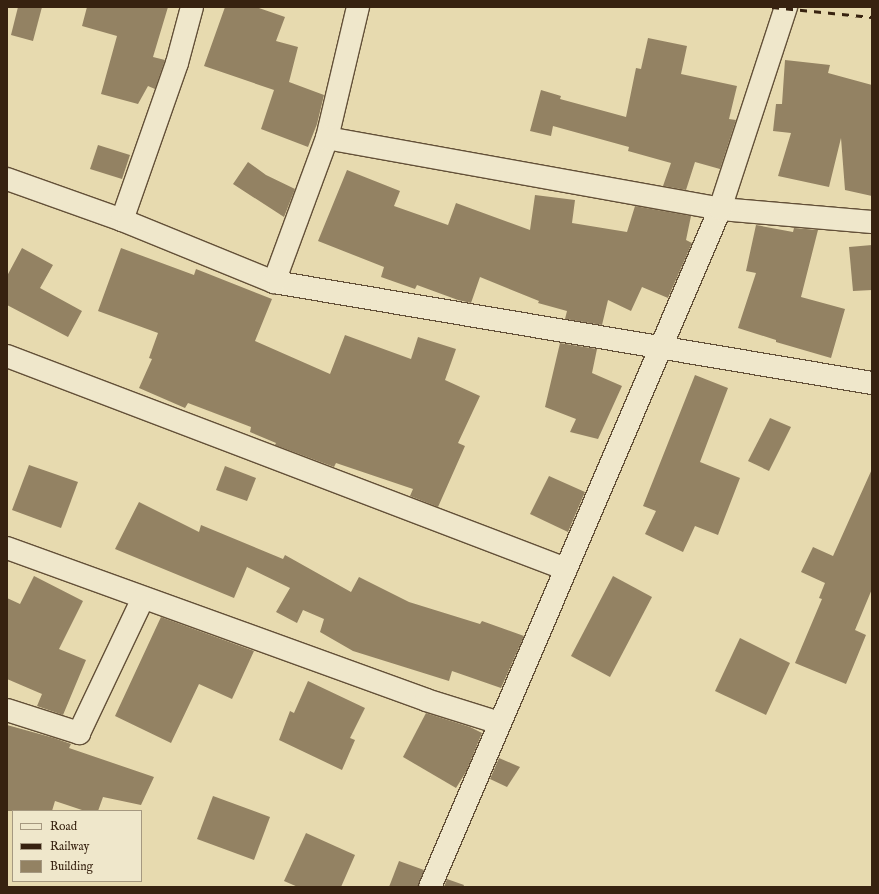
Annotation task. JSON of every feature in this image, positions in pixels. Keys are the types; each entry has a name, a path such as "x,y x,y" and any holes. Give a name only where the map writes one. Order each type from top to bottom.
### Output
{"street":[{"path":"122,220 177,63 192,7"},
{"path":"274,282 327,138 358,7"},
{"path":"430,887 720,209 786,7"},
{"path":"327,138 720,209 872,222"},
{"path":"7,179 122,220 274,282 660,349 872,383"},
{"path":"7,356 566,570"},
{"path":"7,548 426,700 500,723"},
{"path":"7,710 79,733 143,598"}],"building":[{"path":"18,7 42,7 33,41 11,35"},
{"path":"87,7 168,7 153,57 165,60 155,89 148,86 138,104 101,94 117,36 82,26"},
{"path":"225,7 256,7 285,17 276,41 298,47 289,82 324,95 317,124 308,147 261,129 274,90 204,66"},
{"path":"648,38 687,46 681,74 737,86 729,119 736,120 720,169 695,162 686,190 663,186 671,163 628,151 629,147 553,126 551,136 530,131 541,90 561,96 560,99 626,117 636,68 641,69"},
{"path":"785,60 830,65 828,73 872,85 872,196 845,190 841,138 829,187 778,176 791,133 773,131 776,104 782,104"},
{"path":"98,145 130,155 122,179 90,169"},
{"path":"248,162 266,175 295,189 284,217 233,184"},
{"path":"347,170 400,191 394,206 448,225 456,203 530,230 535,195 575,200 572,223 627,232 635,206 691,216 686,240 692,243 668,298 642,287 631,311 608,300 602,325 565,319 567,311 538,303 539,301 480,277 471,303 458,300 417,285 415,289 381,277 384,267 318,241"},
{"path":"756,225 793,232 794,228 818,230 801,297 845,309 831,358 776,342 776,340 738,328 756,273 746,271"},
{"path":"872,245 872,290 853,291 849,247"},
{"path":"22,248 53,265 40,288 82,311 68,337 7,305 7,276"},
{"path":"121,248 194,275 196,269 272,299 255,341 330,374 345,335 411,359 418,337 456,349 445,380 480,396 458,443 465,446 438,507 410,496 413,489 336,463 334,467 275,445 276,443 250,432 251,427 188,403 185,408 139,388 152,359 149,358 158,333 98,311"},
{"path":"560,343 597,349 592,373 622,386 598,439 570,432 576,419 545,407"},
{"path":"695,375 728,388 700,462 740,478 718,535 695,526 683,552 645,534 656,511 643,506"},
{"path":"770,418 791,427 769,471 748,461"},
{"path":"29,465 78,482 61,528 12,510"},
{"path":"225,466 256,478 247,501 216,490"},
{"path":"872,469 872,589 855,630 866,635 846,684 795,663 822,599 819,598 825,583 801,572 813,547 833,556"},
{"path":"549,476 585,492 568,532 530,514"},
{"path":"139,502 199,532 201,525 283,559 285,555 351,592 359,577 409,602 480,624 482,621 524,636 501,688 452,671 449,681 353,651 320,632 324,619 303,610 297,623 276,612 290,588 247,567 234,598 115,549"},
{"path":"34,576 83,601 59,649 86,660 63,715 37,706 42,694 7,679 7,598 20,604"},
{"path":"613,576 652,597 610,677 571,656"},
{"path":"161,617 254,651 232,699 199,684 171,743 115,716"},
{"path":"740,638 790,663 766,715 715,691"},
{"path":"308,681 365,708 350,738 355,740 342,770 279,740 290,711 294,713"},
{"path":"426,713 470,727 482,733 466,772 456,788 403,757"},
{"path":"7,725 71,744 69,748 154,777 141,805 103,797 98,810 82,810 55,801 52,810 7,811"},
{"path":"499,758 520,767 507,787 490,779"},
{"path":"213,796 270,817 254,860 197,839"},
{"path":"306,833 355,855 341,887 298,887 284,881"},
{"path":"399,861 424,870 418,887 389,887"},
{"path":"447,879 464,885 463,887 444,887"}],"railway":[{"path":"772,7 872,17"}]}
